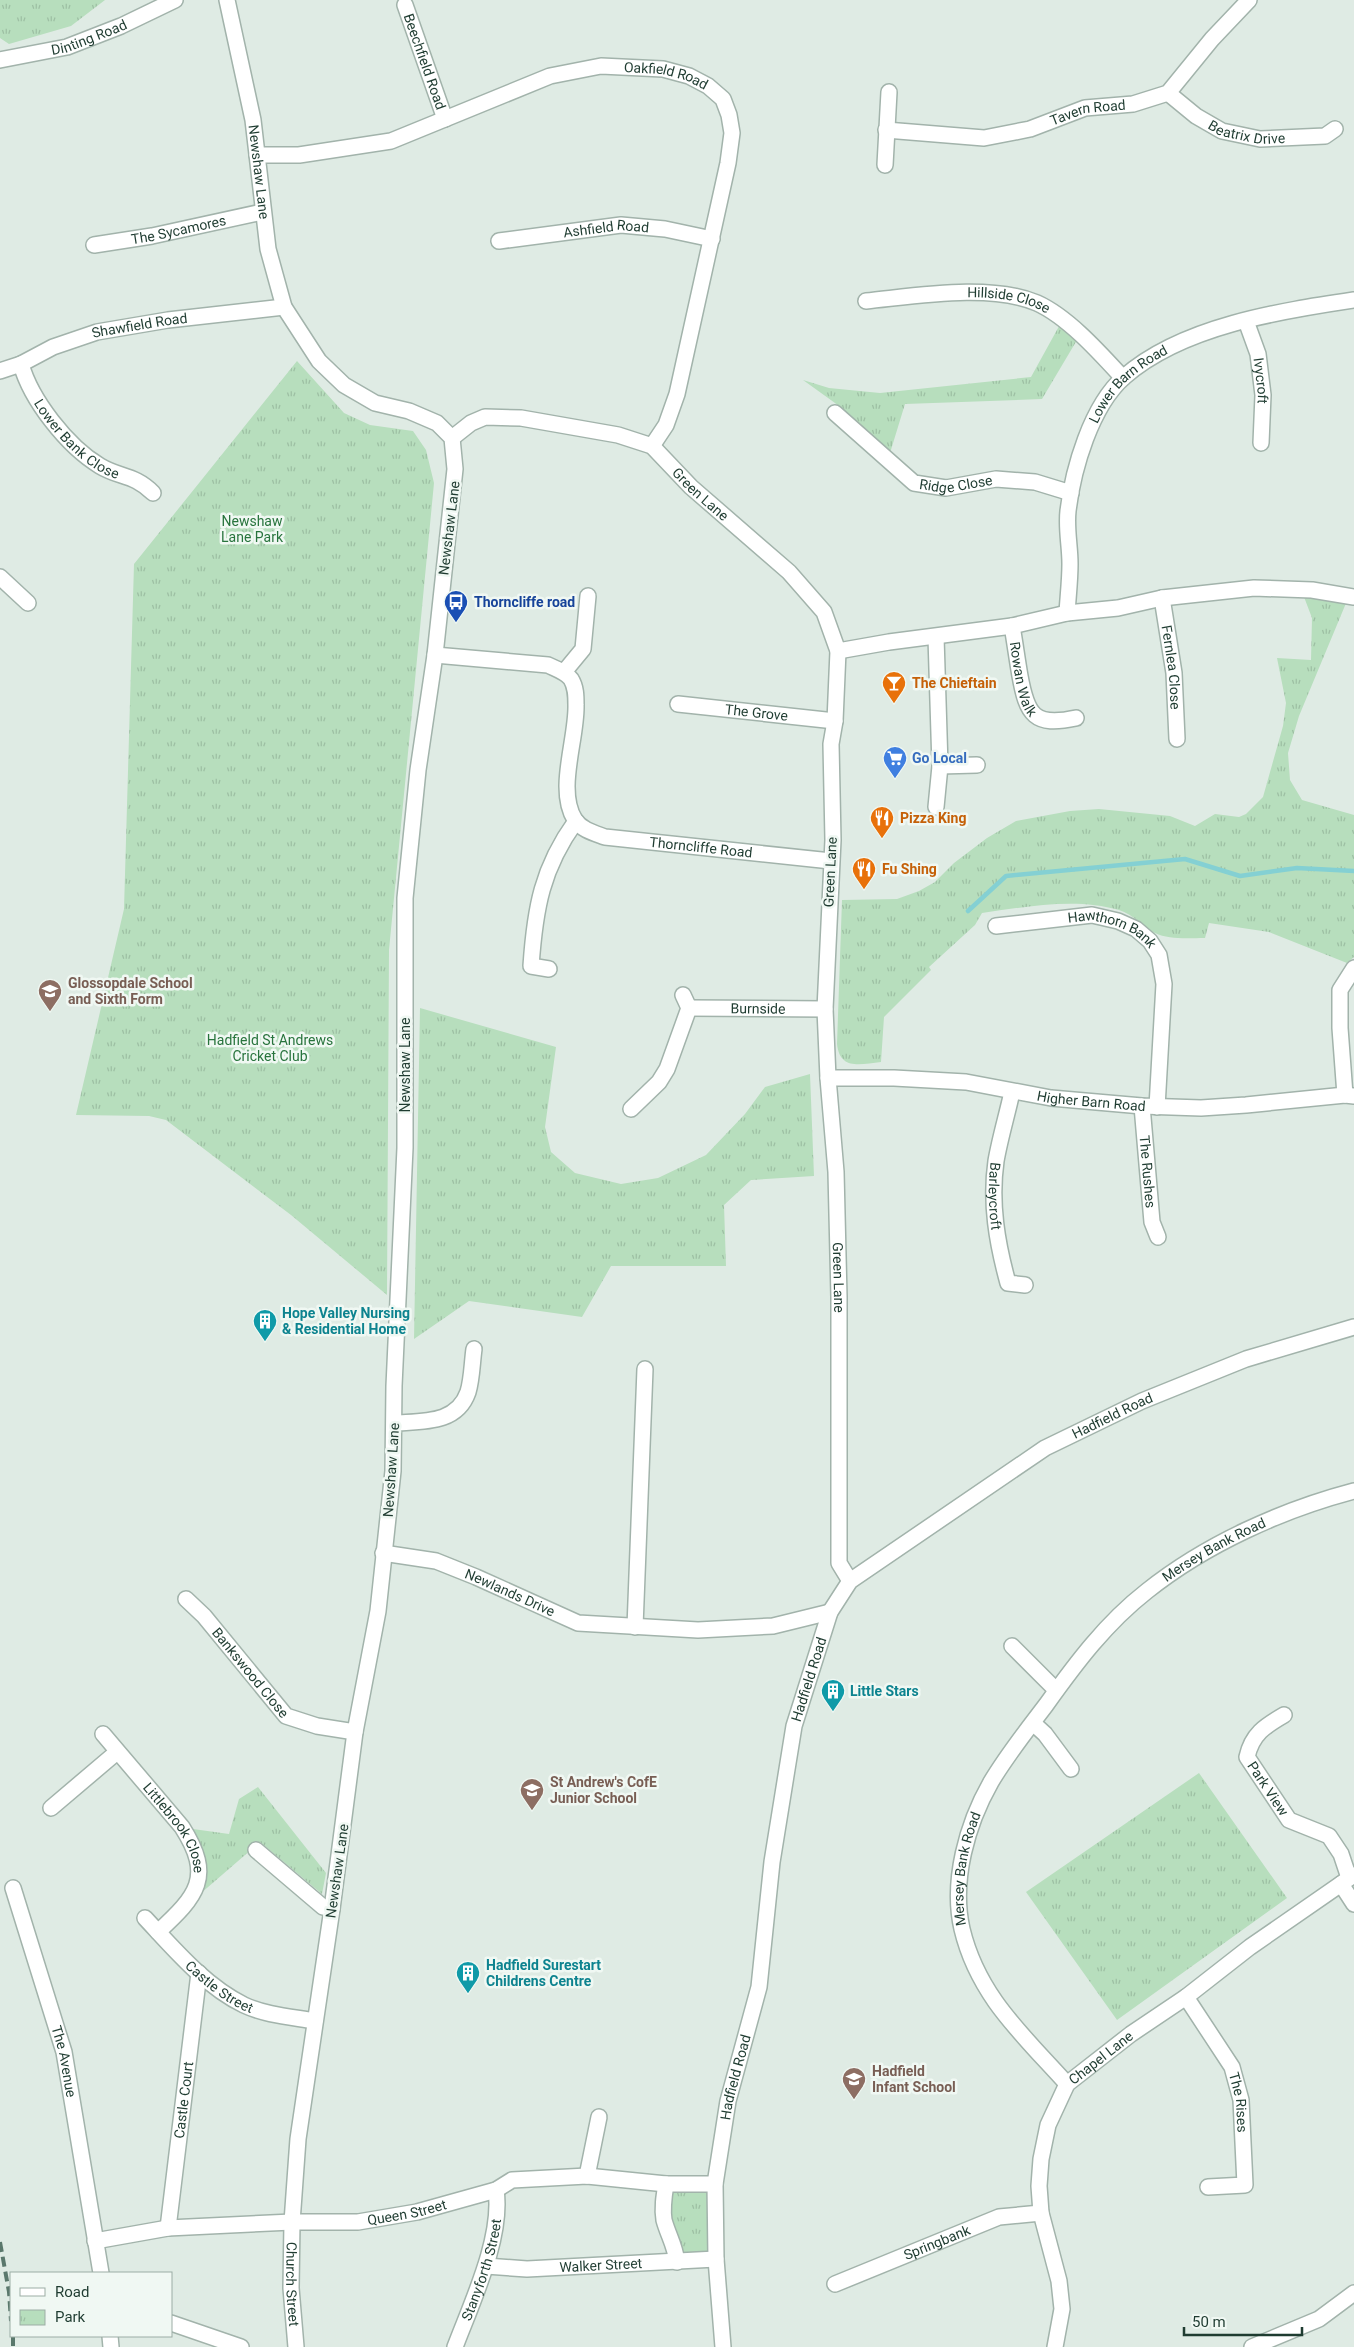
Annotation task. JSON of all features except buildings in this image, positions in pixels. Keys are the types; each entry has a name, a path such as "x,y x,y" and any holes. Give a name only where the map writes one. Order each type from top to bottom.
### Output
{"street":[{"name":"Dinting Road","path":"0,60 67,48 121,26 175,0"},
{"name":"Newshaw Lane","path":"227,0 253,120 262,212 268,249 284,307 320,361 344,385 376,403 409,411 437,423 452,438 455,469 435,655 418,770 405,898 405,1148 394,1386 394,1471 383,1553 378,1612 356,1732 298,2139 292,2222"},
{"path":"1168,93 1212,39 1249,0"},
{"name":"Beechfield Road","path":"405,6 445,119"},
{"name":"Oakfield Road","path":"257,155 299,155 391,142 550,76 601,66 663,69 689,76 708,86 723,99 729,115 732,133 728,164 677,394 666,425 652,446"},
{"path":"885,165 889,92"},
{"name":"Beatrix Drive","path":"1168,93 1196,116 1222,131 1260,139 1326,136 1336,129"},
{"name":"Tavern Road","path":"886,130 984,138 1030,129 1085,108 1132,104 1168,93"},
{"name":"The Sycamores","path":"94,245 152,236 262,212"},
{"name":"Ashfield Road","path":"499,241 621,225 665,229 712,239"},
{"name":"Hillside Close","path":"866,301 954,292 1003,295 1036,303 1063,319 1123,378"},
{"name":"Lower Barn Road","path":"1067,613 1070,563 1067,525 1071,493 1083,447 1097,412 1123,378 1168,348 1202,332 1300,308 1354,300"},
{"name":"Shawfield Road","path":"0,371 21,364 54,347 97,332 168,320 284,307"},
{"name":"Ivycroft","path":"1246,321 1258,354 1263,395 1261,443"},
{"name":"Lower Bank Close","path":"21,364 26,380 41,405 75,445 99,465 120,475 137,479 153,493"},
{"name":"Ridge Close","path":"835,413 914,483 946,488 996,479 1036,482 1071,493"},
{"name":"Green Lane","path":"452,438 472,423 485,417 521,418 618,435 652,446 691,487 790,572 824,612 838,651 834,722 830,744 831,861 825,1009 828,1078 836,1172 839,1297 839,1563 850,1581"},
{"path":"0,577 28,602"},
{"path":"838,651 889,642 1012,626 1067,613 1118,608 1162,598 1254,588 1312,590 1354,597"},
{"path":"564,672 583,648 588,596"},
{"name":"Fernlea Close","path":"1162,598 1174,673 1177,739"},
{"name":"Rowan Walk","path":"1012,626 1025,702 1034,715 1045,720 1059,722 1076,718"},
{"path":"936,637 940,766 936,807"},
{"path":"435,655 548,665 564,672 571,679 576,690 576,716 568,776 568,805 576,821 559,844 546,872 534,923 532,966 549,969"},
{"name":"The Grove","path":"678,704 834,722"},
{"path":"940,766 977,765"},
{"name":"Thorncliffe Road","path":"576,821 586,830 605,837 831,861"},
{"name":"Hawthorn Bank","path":"996,926 1092,915 1118,921 1136,929 1150,941 1159,955 1164,984 1158,1107"},
{"path":"1349,1096 1340,1028 1340,990 1354,968"},
{"name":"Burnside","path":"631,1108 660,1082 667,1069 686,1001 825,1009"},
{"name":"Higher Barn Road","path":"828,1078 894,1078 966,1082 1012,1092 1099,1103 1158,1107 1246,1105 1349,1096"},
{"name":"Barleycroft","path":"1012,1092 996,1161 994,1208 998,1248 1008,1284 1025,1285"},
{"name":"The Rushes","path":"1142,1106 1152,1222 1158,1237"},
{"name":"Hadfield Road","path":"723,2347 716,2259 715,2184 728,2101 759,1987 772,1862 794,1726 830,1612 850,1581 1045,1448 1142,1401 1246,1359 1354,1327"},
{"path":"395,1422 429,1421 447,1418 459,1408 468,1392 474,1349"},
{"path":"635,1627 645,1369"},
{"name":"Mersey Bank Road","path":"1067,2084 992,2000 972,1964 962,1927 958,1885 967,1838 991,1783 1056,1690 1103,1630 1147,1590 1240,1532 1310,1503 1354,1491"},
{"name":"Newlands Drive","path":"383,1553 436,1561 578,1623 698,1630 774,1626 830,1612"},
{"name":"Bankswood Close","path":"186,1599 204,1616 286,1716 316,1726 356,1732"},
{"path":"1012,1646 1056,1690"},
{"name":"Park View","path":"1284,1715 1261,1728 1250,1743 1247,1757 1289,1820 1329,1836 1341,1854 1348,1879"},
{"path":"1032,1723 1045,1734 1071,1769"},
{"name":"Littlebrook Close","path":"103,1734 182,1827 198,1859 199,1877 194,1894 158,1932"},
{"path":"50,1808 117,1752"},
{"path":"256,1850 323,1906 332,1909"},
{"path":"1348,1879 1354,1904"},
{"name":"Chapel Lane","path":"1055,2347 1062,2309 1058,2281 1042,2213 1039,2186 1041,2158 1048,2126 1067,2084 1118,2044 1186,1998 1250,1948 1348,1879"},
{"name":"The Avenue","path":"13,1888 64,2052 101,2272"},
{"name":"Castle Street","path":"145,1918 199,1973 244,2005 315,2022"},
{"name":"Castle Court","path":"168,2228 199,1973"},
{"name":"The Rises","path":"1186,1998 1232,2067 1241,2100 1245,2185 1208,2187"},
{"path":"587,2176 599,2117"},
{"name":"Queen Street","path":"95,2241 168,2228 292,2222 358,2222 407,2214 496,2190 512,2180 587,2176 666,2184 715,2184"},
{"path":"666,2184 663,2206 664,2221 674,2244 677,2262"},
{"name":"Stanyforth Street","path":"455,2347 486,2266 498,2206 496,2190"},
{"name":"Springbank","path":"835,2284 999,2217 1042,2213"},
{"name":"Church Street","path":"292,2222 292,2288 296,2347"},
{"name":"Walker Street","path":"486,2266 527,2270 716,2259"},
{"path":"1252,2347 1319,2319 1354,2293"},
{"path":"172,2323 241,2347"}],"green space":[{"path":"0,0 105,0 71,26 9,44 0,38"},
{"path":"1063,319 1080,335 1042,399 905,404 890,453 835,403 803,380 829,388 880,393 1031,377"},
{"path":"297,361 344,413 370,425 413,431 426,450 434,483 389,950 387,1295 291,1215 166,1120 149,1116 76,1115 124,909 134,564"},
{"path":"1301,589 1349,596 1299,716 1288,753 1290,780 1302,800 1354,815 1354,957 1347,963 1269,932 1209,923 1205,938 1166,937 1155,933 1124,912 1102,906 1050,904 982,913 975,925 929,967 931,970 884,1017 881,1062 853,1064 842,1058 837,1044 842,900 897,899 919,891 935,882 954,863 987,838 1016,821 1070,811 1099,809 1170,816 1195,826 1215,814 1239,817 1246,814 1263,797 1283,726 1286,703 1277,658 1311,660 1312,618"},
{"path":"420,1008 556,1047 545,1127 551,1152 575,1173 621,1184 658,1178 706,1155 745,1114 765,1087 810,1074 814,1176 751,1180 724,1205 726,1266 611,1266 582,1317 469,1301 414,1339"},
{"path":"1199,1773 1287,1898 1117,2020 1026,1892"},
{"path":"258,1787 326,1873 322,1894 260,1842 200,1894 205,1869 193,1829 229,1834 239,1799"},
{"path":"712,2188 712,2254 681,2257 670,2223 670,2189"}],"waterway":[{"path":"968,911 1006,876 1185,859 1240,876 1297,868 1354,871"}],"railway":[{"path":"0,2242 10,2306"},
{"path":"13,2337 13,2347"}],"place":[{"name":"Thorncliffe road","path":"456,623"},
{"name":"The Chieftain","path":"894,704"},
{"name":"Go Local","path":"895,779"},
{"name":"Pizza King","path":"882,839"},
{"name":"Fu Shing","path":"864,890"},
{"name":"Glossopdale School and Sixth Form","path":"50,1012"},
{"name":"Hope Valley Nursing & Residential Home","path":"265,1342"},
{"name":"Little Stars","path":"833,1712"},
{"name":"St Andrew's CofE Junior School","path":"532,1811"},
{"name":"Hadfield Surestart Childrens Centre","path":"468,1994"},
{"name":"Hadfield Infant School","path":"854,2100"}],"park label":[{"name":"Newshaw Lane Park","path":"252,530"},
{"name":"Hadfield St Andrews Cricket Club","path":"270,1048"}]}
